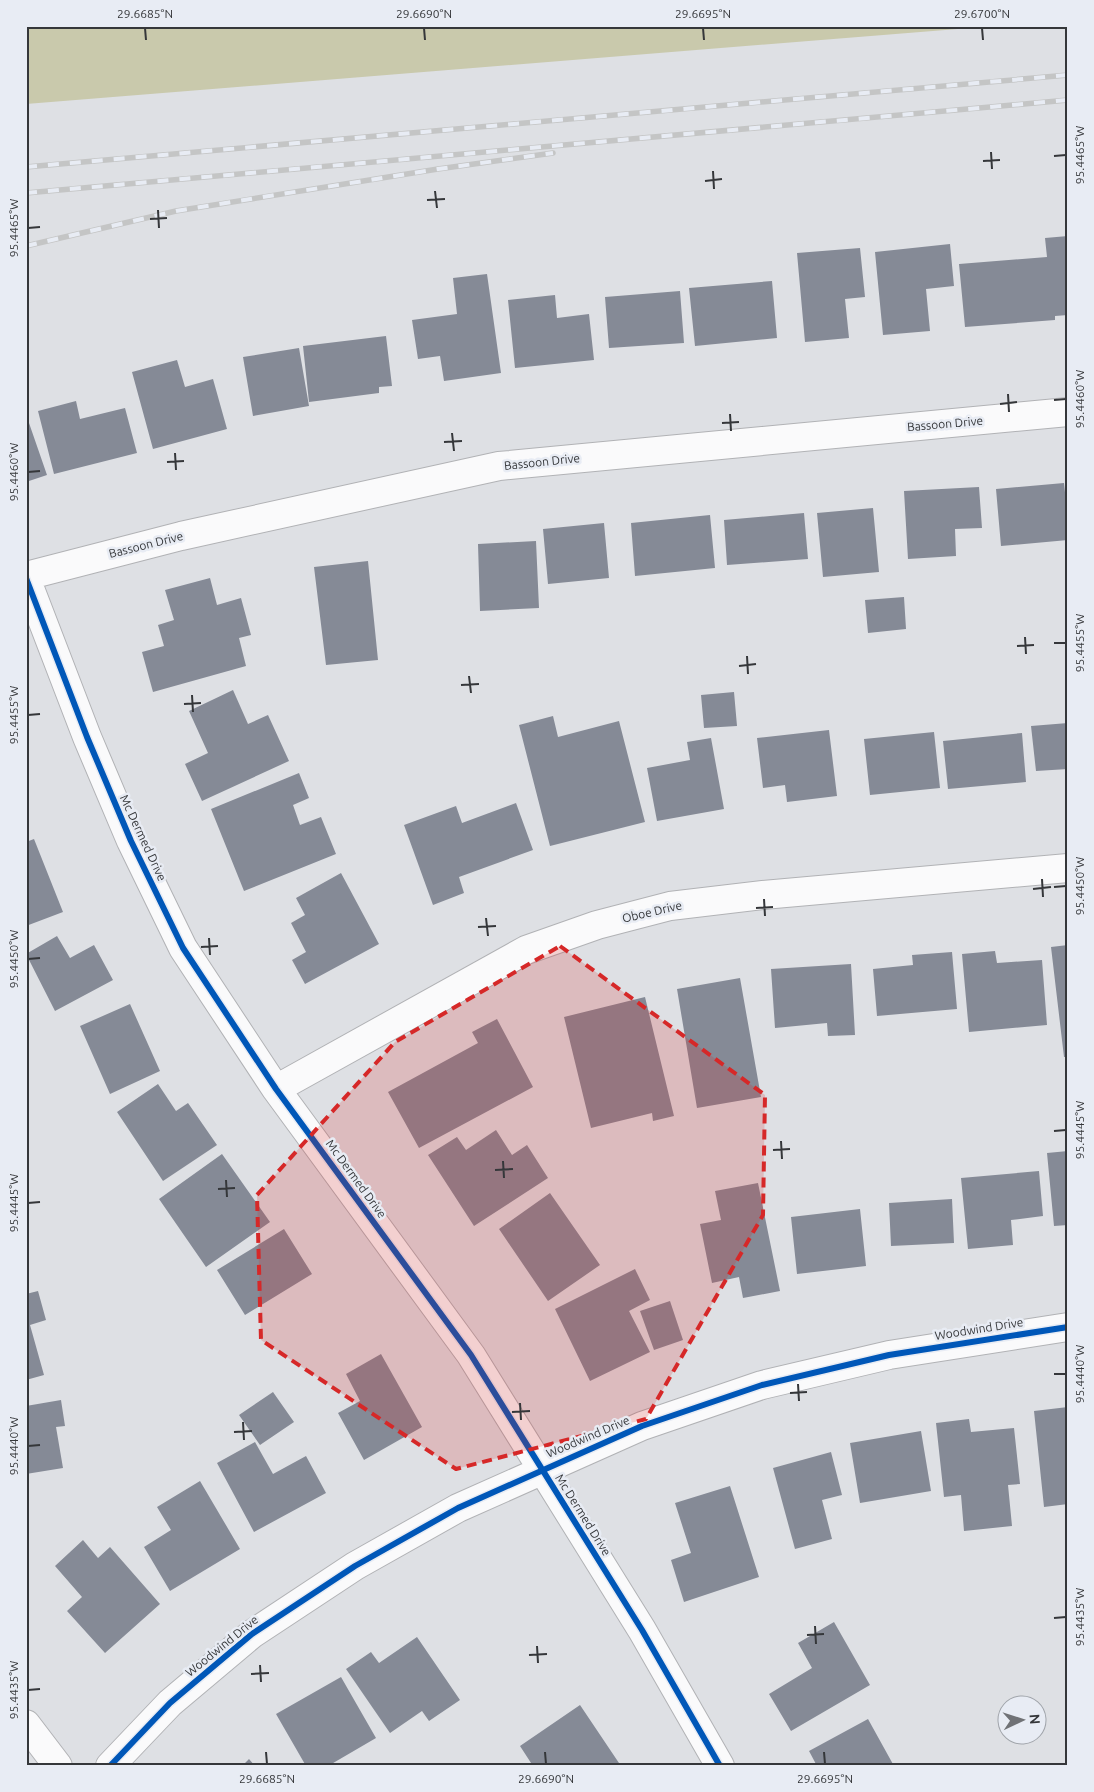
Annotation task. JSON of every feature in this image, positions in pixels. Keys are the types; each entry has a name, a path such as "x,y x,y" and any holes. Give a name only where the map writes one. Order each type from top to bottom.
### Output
{"street":[{"name":"Bassoon Drive","path":"26,577 181,536 499,466 1068,412"},
{"name":"Mc Dermed Drive","path":"26,577 87,737 130,841 183,948 276,1089 471,1355 642,1630 720,1766"},
{"name":"Oboe Drive","path":"276,1089 526,950 597,925 670,906 763,895 1068,868"},
{"name":"Woodwind Drive","path":"110,1766 170,1703 252,1634 355,1566 458,1508 542,1469 642,1426 762,1385 888,1355 1068,1327"},
{"path":"26,1724 58,1766"}],"highlighted area":[{"path":"560,946 765,1095 763,1215 646,1419 456,1469 261,1340 257,1195 395,1042"}],"green space":[{"path":"26,26 995,26 26,104"}],"building":[{"path":"1068,236 1068,315 1055,316 1055,320 965,327 959,264 1047,257 1045,238"},
{"path":"950,244 954,286 926,289 930,331 883,335 875,252"},
{"path":"860,248 865,297 845,299 849,338 805,342 797,253"},
{"path":"487,274 501,373 444,381 440,356 418,359 412,320 457,314 453,278"},
{"path":"772,281 777,338 695,346 689,288"},
{"path":"680,291 684,343 609,348 605,297"},
{"path":"555,295 557,318 589,314 594,360 515,368 508,300"},
{"path":"386,336 392,386 379,387 379,393 309,402 303,346"},
{"path":"299,348 309,406 253,416 243,357"},
{"path":"177,360 185,387 213,379 227,429 153,449 132,372"},
{"path":"76,401 80,419 125,408 137,453 54,474 38,411"},
{"path":"29,423 47,475 26,482 26,424"},
{"path":"1064,483 1068,540 1001,546 996,489"},
{"path":"979,487 982,528 955,529 956,556 908,559 904,491"},
{"path":"873,508 879,572 823,577 817,513"},
{"path":"804,513 808,559 727,565 724,520"},
{"path":"710,515 715,568 635,576 631,523"},
{"path":"604,523 609,578 548,584 543,529"},
{"path":"536,541 539,608 480,611 478,544"},
{"path":"368,561 378,660 326,665 314,567"},
{"path":"210,578 217,605 241,598 251,635 239,638 246,666 153,692 142,652 164,646 158,625 174,620 165,590"},
{"path":"904,597 906,629 868,633 865,600"},
{"path":"233,690 248,724 268,715 289,761 202,801 185,764 208,753 189,711"},
{"path":"734,692 737,726 704,728 701,695"},
{"path":"553,716 558,737 619,721 645,822 550,846 519,725"},
{"path":"1068,723 1068,769 1036,771 1031,726"},
{"path":"829,730 837,796 787,802 785,785 763,788 757,738"},
{"path":"934,732 940,788 870,795 864,739"},
{"path":"1022,733 1026,782 948,789 943,741"},
{"path":"711,738 724,809 657,821 647,768 690,760 687,742"},
{"path":"299,773 309,798 293,805 300,825 321,817 336,854 244,891 211,809"},
{"path":"516,803 533,850 459,877 464,893 433,905 404,825 456,806 462,823"},
{"path":"34,839 63,912 26,926 26,842"},
{"path":"341,873 379,944 305,984 292,960 306,952 291,923 305,915 296,898"},
{"path":"57,936 70,958 94,945 113,980 55,1011 26,954"},
{"path":"1068,945 1068,1057 1064,1057 1051,947"},
{"path":"995,951 997,963 1042,960 1047,1025 969,1032 962,954"},
{"path":"952,952 957,1009 877,1016 873,969 913,965 912,955"},
{"path":"851,964 855,1035 828,1036 827,1023 775,1028 771,969"},
{"path":"740,978 761,1097 697,1108 677,989"},
{"path":"645,997 674,1116 653,1121 652,1113 591,1128 564,1017"},
{"path":"130,1004 160,1071 110,1094 80,1026"},
{"path":"497,1019 533,1087 419,1148 388,1092 478,1043 472,1032"},
{"path":"158,1084 176,1111 188,1103 217,1145 163,1181 117,1112"},
{"path":"496,1130 512,1155 527,1145 548,1178 474,1226 428,1155 457,1137 466,1150"},
{"path":"1068,1151 1068,1225 1054,1226 1047,1153"},
{"path":"222,1154 270,1222 206,1267 159,1199"},
{"path":"1039,1171 1043,1216 1011,1220 1013,1245 968,1249 961,1178"},
{"path":"758,1183 780,1291 743,1298 739,1277 712,1283 700,1224 721,1220 715,1191"},
{"path":"550,1193 600,1265 548,1301 499,1229"},
{"path":"952,1199 954,1243 891,1246 889,1203"},
{"path":"860,1209 866,1266 797,1274 791,1217"},
{"path":"284,1229 312,1274 245,1315 217,1270"},
{"path":"635,1269 650,1300 629,1311 650,1352 590,1381 555,1309"},
{"path":"38,1291 46,1320 30,1325 44,1375 26,1380 26,1294"},
{"path":"670,1301 683,1340 654,1350 640,1311"},
{"path":"381,1354 422,1427 364,1460 338,1413 360,1401 346,1374"},
{"path":"273,1392 294,1422 260,1445 239,1415"},
{"path":"61,1400 65,1426 56,1427 63,1468 26,1474 26,1406"},
{"path":"1068,1407 1068,1504 1044,1507 1034,1411"},
{"path":"969,1419 971,1432 1014,1428 1020,1484 1008,1485 1012,1526 964,1531 961,1495 944,1497 936,1423"},
{"path":"921,1431 931,1491 860,1503 850,1443"},
{"path":"255,1442 273,1474 306,1456 326,1493 254,1532 217,1463"},
{"path":"831,1452 842,1495 822,1500 832,1539 795,1549 773,1468"},
{"path":"200,1481 240,1549 170,1591 144,1547 171,1530 157,1507"},
{"path":"730,1486 759,1577 684,1602 671,1560 691,1553 675,1503"},
{"path":"83,1540 98,1558 110,1547 160,1604 105,1653 67,1611 82,1597 55,1566"},
{"path":"834,1622 870,1685 791,1731 769,1694 812,1668 798,1643"},
{"path":"417,1637 460,1700 429,1721 422,1711 390,1733 346,1669 371,1652 379,1663"},
{"path":"341,1677 376,1738 328,1766 306,1766 276,1714"},
{"path":"580,1705 621,1766 533,1766 520,1746"},
{"path":"868,1719 894,1766 817,1766 809,1751"},
{"path":"249,1759 255,1766 242,1766"}],"railway":[{"path":"26,167 1068,75"},
{"path":"26,193 1068,100"},
{"path":"26,246 176,211 438,169 553,153"}],"cycle path":[{"path":"26,578 87,737 131,841 183,948 276,1089 471,1355 642,1630 720,1766"},
{"path":"110,1766 170,1703 252,1634 355,1566 458,1508 642,1426 762,1385 889,1355 1068,1327"}]}
